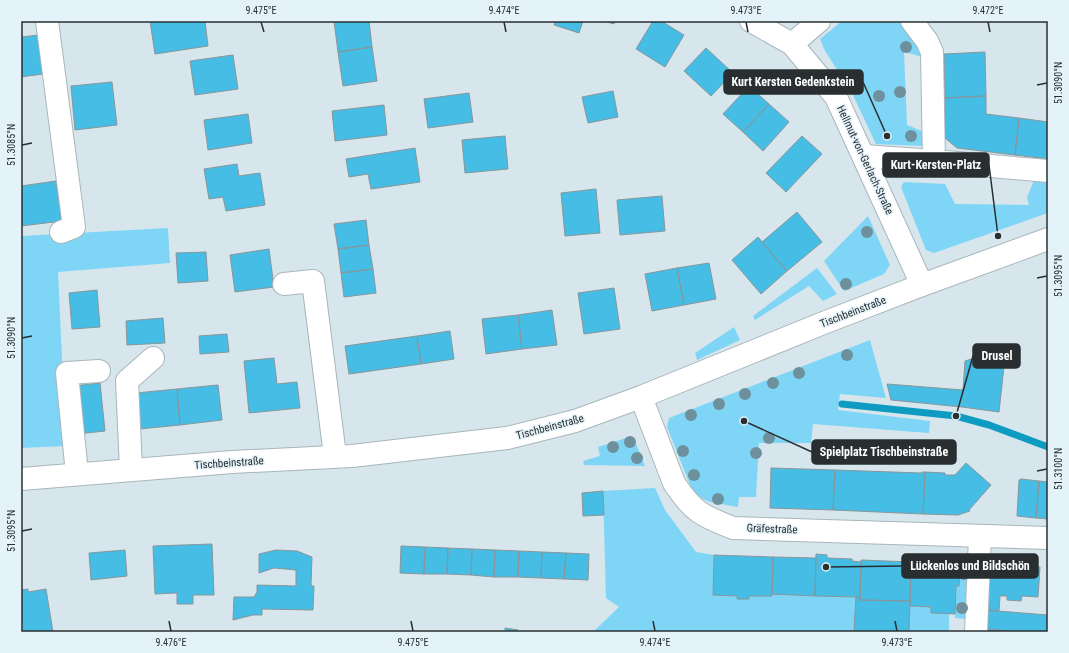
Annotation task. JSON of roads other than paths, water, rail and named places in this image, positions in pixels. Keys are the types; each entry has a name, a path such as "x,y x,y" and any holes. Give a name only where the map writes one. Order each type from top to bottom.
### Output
{"street":[{"path":"47,21 74,227 61,232"},
{"name":"Hellmut-von-Gerlach-Straße","path":"751,21 792,44 836,97 922,285"},
{"path":"782,21 792,44 819,21"},
{"path":"912,21 927,41 932,52 934,161"},
{"path":"864,156 1048,171"},
{"name":"Tischbeinstraße","path":"21,479 232,462 352,456 507,438 575,421 641,397 826,322 1048,239"},
{"path":"284,284 314,281 335,456"},
{"path":"131,470 127,381 153,358"},
{"path":"77,474 67,373 99,371"},
{"name":"Gräfestraße","path":"641,397 674,483 682,495 694,510 708,518 734,528 1048,538"},
{"path":"976,632 980,536"}],"waterway":[{"path":"842,404 956,416 989,425 1048,447"}],"place":[{"name":"Kurt Kersten Gedenkstein","path":"887,136"},
{"name":"Kurt-Kersten-Platz","path":"998,236"},
{"name":"Drusel","path":"956,416"},
{"name":"Spielplatz Tischbeinstraße","path":"744,421"},
{"name":"Lückenlos und Bildschön","path":"826,567"}]}
